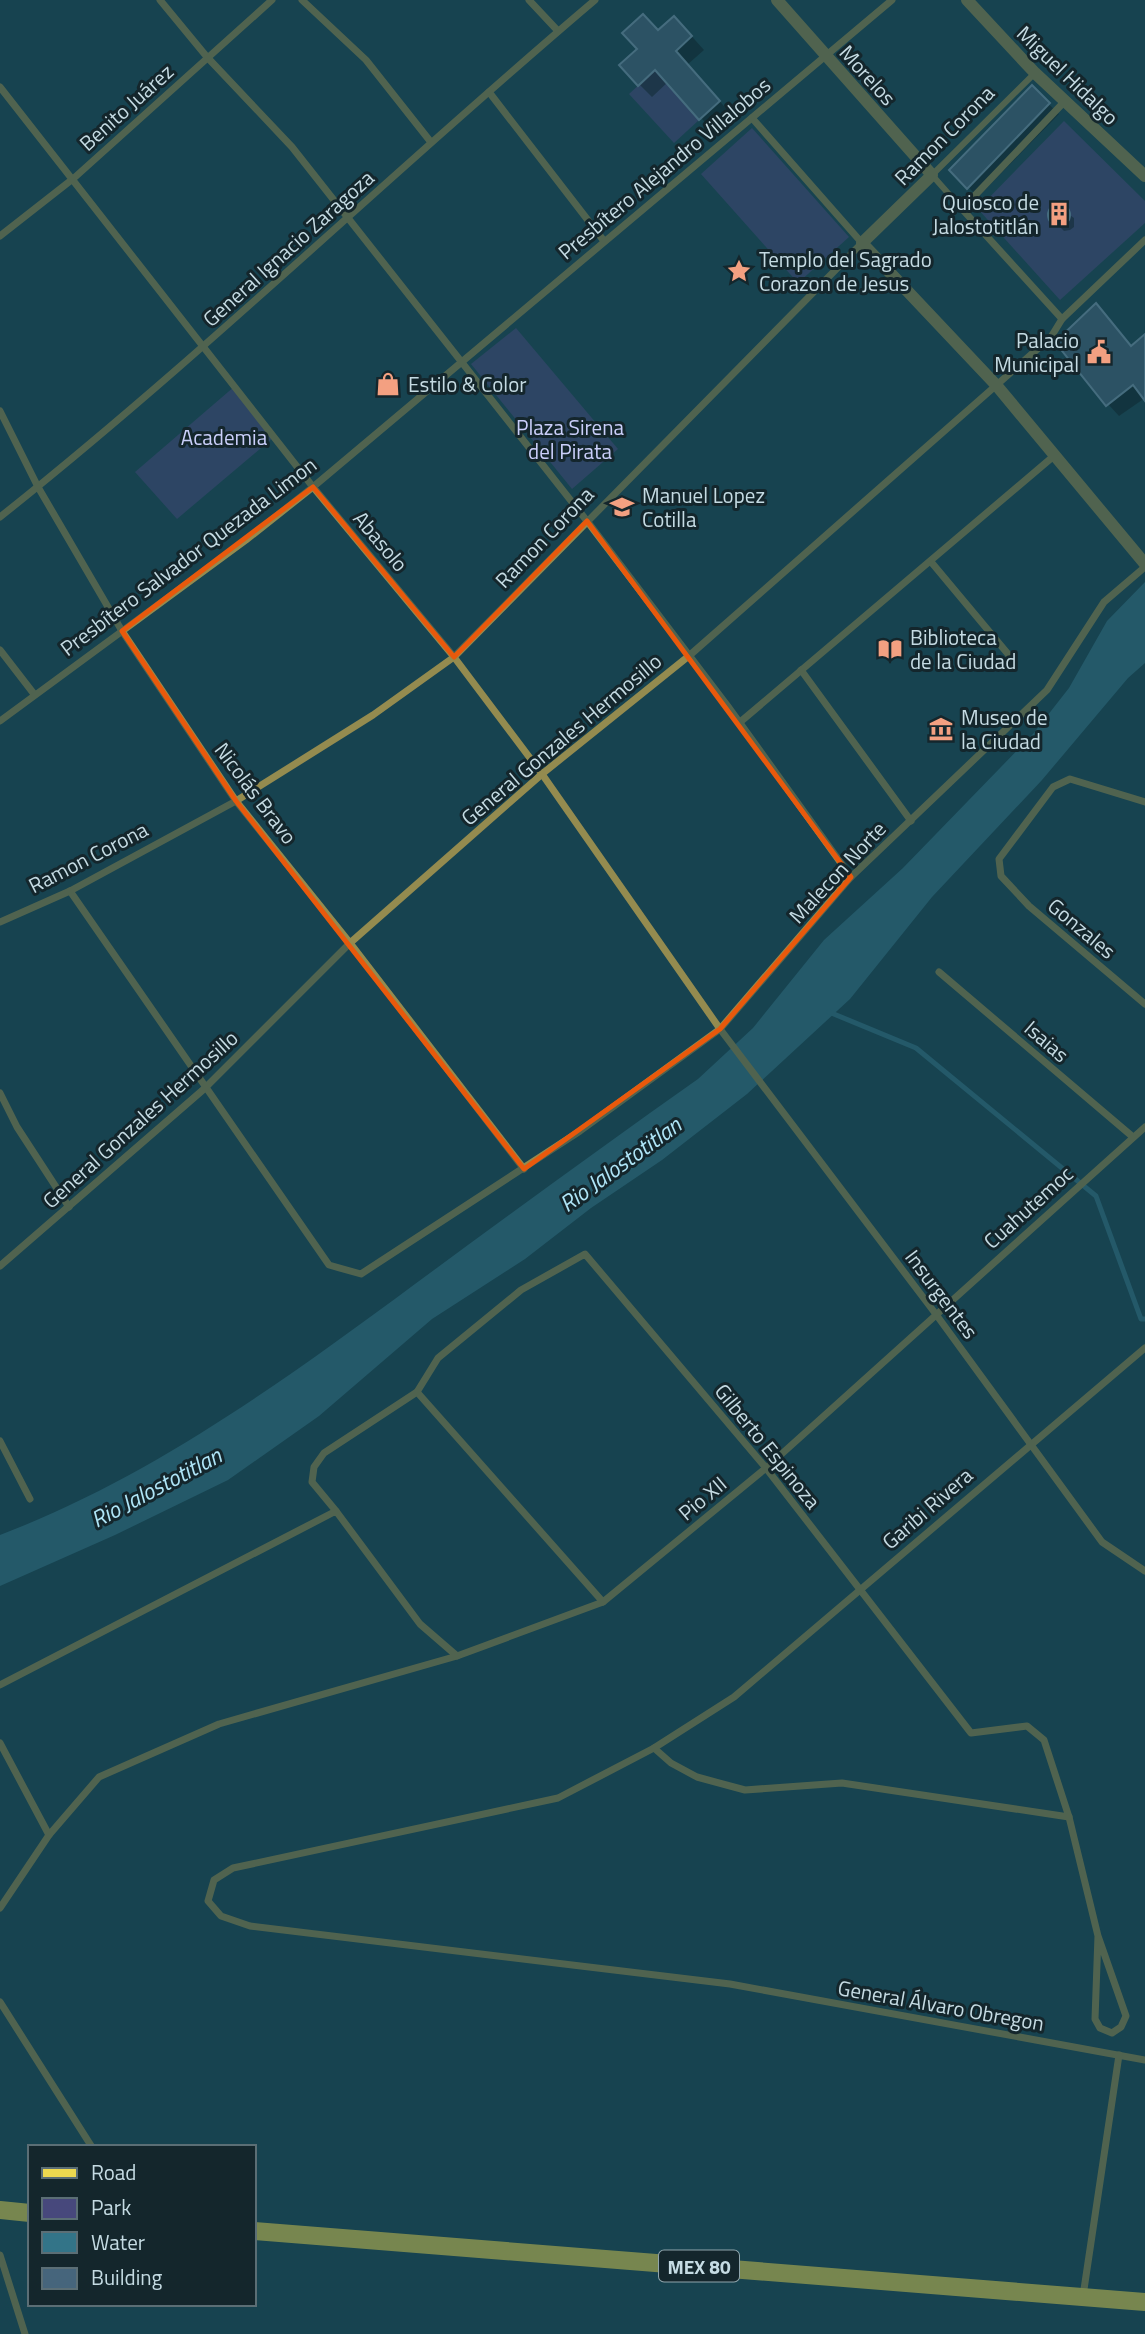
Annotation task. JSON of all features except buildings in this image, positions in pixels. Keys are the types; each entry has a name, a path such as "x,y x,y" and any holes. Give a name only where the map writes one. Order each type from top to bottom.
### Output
{"main road":[{"path":"0,2210 28,2213"},
{"name":"MEX 80","path":"256,2231 1145,2302"}],"street":[{"path":"160,0 207,57 292,148 587,521 690,655 851,877"},
{"name":"Benito Juárez","path":"0,236 74,178 272,0"},
{"path":"302,0 366,60 430,141"},
{"path":"529,0 558,31"},
{"name":"General Ignacio Zaragoza","path":"0,517 204,347 348,219 430,141 595,0"},
{"name":"Morelos","path":"777,0 932,175"},
{"name":"Presbítero Alejandro Villalobos","path":"459,362 891,0"},
{"name":"Miguel Hidalgo","path":"967,0 1035,73 1145,176"},
{"name":"Ramon Corona","path":"0,922 70,891 236,801 373,715 454,657 862,243 1035,73"},
{"name":"Abasolo","path":"0,87 74,178 313,487 454,657 542,774 720,1029"},
{"path":"489,92 604,241"},
{"path":"962,209 1065,101"},
{"path":"752,118 862,243 996,386 1145,565"},
{"path":"932,175 1062,319"},
{"name":"General Gonzales Hermosillo","path":"0,1266 204,1089 351,943 542,774 690,655 1051,337 1062,319 1145,240"},
{"name":"Presbítero Salvador Quezada Limon","path":"0,721 246,540 313,487 459,362"},
{"name":"Nicolás Bravo","path":"0,411 38,487 122,631 236,801 351,943 524,1169"},
{"path":"739,723 932,563 1055,455"},
{"path":"932,563 1013,660"},
{"name":"Malecon Norte","path":"70,891 204,1089 329,1265 361,1274 524,1169 720,1029 851,877 1047,690 1104,602 1145,565"},
{"path":"0,650 34,694"},
{"path":"802,670 911,821"},
{"name":"Gonzales","path":"1145,802 1070,779 1053,788 999,859 1001,876 1029,906 1145,1004"},
{"name":"Isaias","path":"939,971 1133,1137"},
{"name":"Insurgentes","path":"720,1029 935,1313 1102,1542 1145,1571"},
{"path":"0,1093 17,1127 69,1207"},
{"name":"Cuahutemoc","path":"935,1313 1145,1127"},
{"name":"Gilberto Espinoza","path":"417,1392 438,1358 521,1290 585,1254 766,1468 971,1733 1027,1726 1044,1740 1069,1816"},
{"name":"Pio XII","path":"0,1909 49,1835 99,1777 219,1724 457,1656 603,1602 766,1468 935,1313"},
{"name":"Garibi Rivera","path":"654,1748 734,1697 1145,1348"},
{"path":"457,1656 420,1624 312,1482 314,1467 324,1453 417,1392 603,1602"},
{"path":"0,1441 30,1499"},
{"path":"0,1685 336,1511"},
{"path":"0,1743 49,1835"},
{"path":"654,1748 671,1763 697,1777 745,1790 842,1783 1069,1816 1098,1936 1126,2016 1121,2027 1112,2034 1100,2028 1095,2018 1098,1936"},
{"name":"General Álvaro Obregon","path":"654,1748 558,1798 233,1868 214,1880 208,1901 220,1916 250,1926 730,1984 1145,2060"},
{"path":"0,2002 91,2145"},
{"path":"1083,2297 1119,2055"},
{"path":"0,2255 25,2334"}],"highlighted area":[{"path":"313,487 454,657 587,521 851,877 720,1029 524,1169 236,801 122,631"}],"green space":[{"path":"655,70 699,120 674,143 629,94"},
{"path":"1064,121 1145,201 1145,223 1060,300 978,209"},
{"path":"752,128 849,237 798,283 701,174"},
{"name":"Plaza Sirena del Pirata","path":"516,328 618,449 572,489 471,364"},
{"name":"Academia","path":"235,386 274,437 177,519 135,472"}],"water":[{"name":"Rio Jalostotitlan","path":"1145,582 1145,663 1128,678 1042,780 932,897 850,999 747,1094 662,1160 591,1208 525,1259 432,1319 319,1416 228,1480 115,1535 0,1586 0,1535 111,1485 216,1424 317,1356 698,1079 753,1028 824,940 903,868 1033,734 1069,688 1107,621"}],"waterway":[{"path":"829,1012 916,1048 1096,1196 1141,1319 1145,1319"}],"place":[{"name":"Quiosco de Jalostotitlán","path":"1059,214"},
{"name":"Templo del Sagrado Corazon de Jesus","path":"739,271"},
{"name":"Palacio Municipal","path":"1099,352"},
{"name":"Estilo & Color","path":"388,384"},
{"name":"Manuel Lopez Cotilla","path":"622,507"},
{"name":"Biblioteca de la Ciudad","path":"890,649"},
{"name":"Museo de la Ciudad","path":"941,729"}]}
